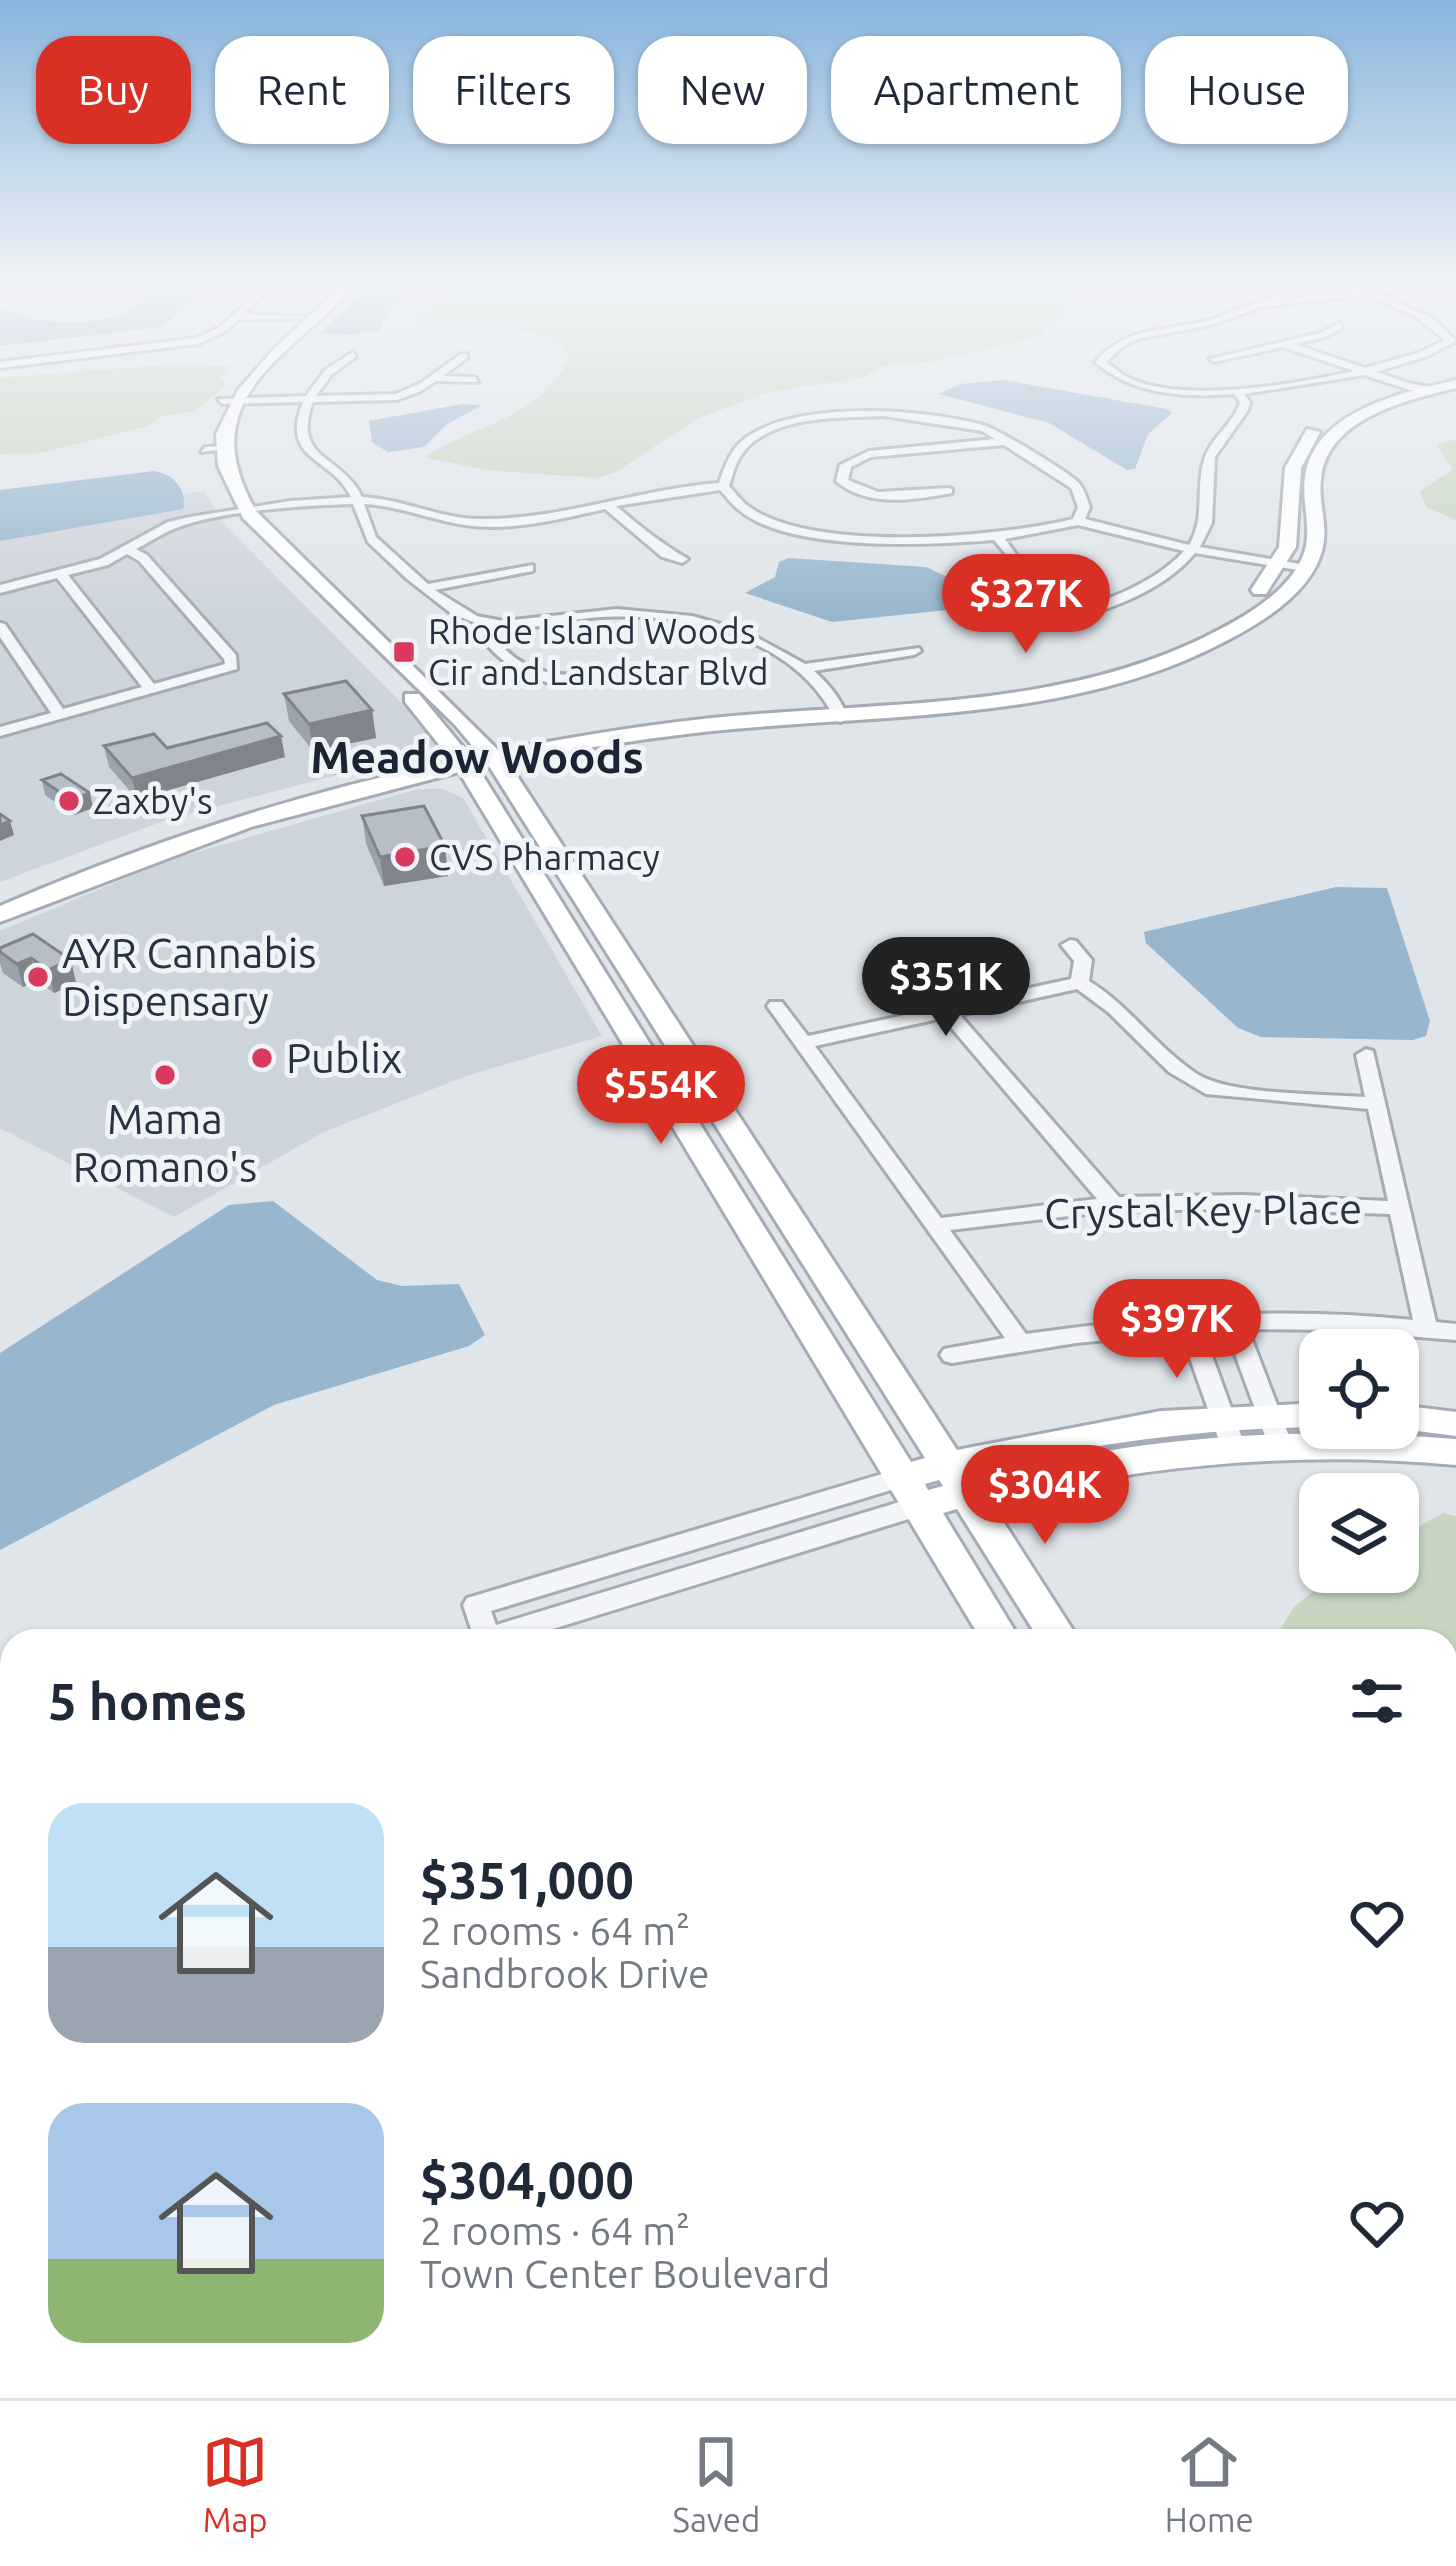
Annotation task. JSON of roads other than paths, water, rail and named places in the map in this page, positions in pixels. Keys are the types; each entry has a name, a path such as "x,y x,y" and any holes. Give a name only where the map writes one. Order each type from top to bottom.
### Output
{"main road":[{"path":"236,395 214,450 212,481 238,516 412,698 477,757 608,998 995,1629"},
{"path":"0,896 103,853 231,812 477,757 943,699 1097,668 1207,627 1246,603 1283,562 1293,538 1291,475 1306,437 1351,408 1394,395"},
{"path":"830,713 968,707 1112,678 1181,656 1226,634 1262,609 1307,565 1316,541 1312,476 1316,458 1331,440 1405,395"},
{"path":"238,516 477,757 643,990 1053,1629"},
{"path":"0,915 118,866 247,822 477,757"},
{"path":"608,998 643,990"},
{"path":"1419,1420 1456,1424"},
{"path":"1274,1429 1299,1421"},
{"path":"910,1491 957,1478 1158,1451 1227,1430 1274,1429 1456,1452"}],"street":[{"path":"315,395 299,429 304,444 350,483 362,526 371,538 464,616 492,624 590,614 663,615 731,630 803,668 830,713"},
{"path":"230,401 407,395"},
{"path":"1052,622 1129,595 1194,547 1206,526 1212,450 1244,412 1239,395"},
{"path":"1078,521 1084,507 1076,486 1008,441 985,428 916,415 806,421 772,429 739,450 723,486 729,499 746,512 820,534 999,539 1078,521 1194,547 1307,565"},
{"path":"948,491 879,495 860,492 842,481 846,465 869,454 1008,441"},
{"path":"0,590 104,562 172,525 357,501 405,505 478,523 607,505 657,492 723,486"},
{"path":"607,505 666,554 682,560"},
{"path":"999,539 1015,561"},
{"path":"0,732 232,666 231,658 143,558 128,550"},
{"path":"427,588 530,568"},
{"path":"60,573 152,690"},
{"path":"492,624 486,635 491,644 533,677 571,682 615,673"},
{"path":"0,627 60,715"},
{"path":"803,668 914,651"},
{"path":"1070,945 1083,960 1080,983"},
{"path":"803,1043 1080,983 1102,995 1172,1069 1191,1082 1213,1090 1377,1104"},
{"path":"776,1006 1020,1342"},
{"path":"947,1011 1113,1204"},
{"path":"1366,1055 1426,1328"},
{"name":"Crystal Key Place","path":"936,1225 1113,1204 1243,1202 1399,1208"},
{"path":"952,1355 1020,1342 1235,1324 1324,1322 1456,1332"},
{"path":"1235,1324 1274,1429"},
{"path":"1190,1327 1227,1430"},
{"path":"485,1629 476,1605 910,1491"},
{"path":"517,1629 910,1491"}],"water":[{"path":"942,395 1088,395 1172,413 1148,434 1135,469 1127,470 1049,423"},
{"path":"462,404 482,405 446,425 424,447 388,452 372,442 369,421"},
{"path":"154,471 178,484 183,509 0,541 0,490"},
{"path":"789,558 926,567 990,597 947,610 832,622 745,593 775,577 779,562"},
{"path":"1336,887 1387,888 1430,1021 1426,1036 1413,1040 1261,1037 1238,1028 1146,943 1144,932"},
{"path":"273,1201 377,1280 402,1286 459,1284 485,1335 469,1346 274,1405 0,1550 0,1353 229,1205"}],"place":[{"name":"Rhode Island Woods Cir and Landstar Blvd","path":"404,652"},
{"name":"Zaxby's","path":"69,801"},
{"name":"CVS Pharmacy","path":"405,857"},
{"name":"AYR Cannabis Dispensary","path":"38,977"},
{"name":"Publix","path":"262,1058"},
{"name":"Mama Romano's","path":"165,1075"}],"district":[{"name":"Meadow Woods","path":"477,757"}]}
